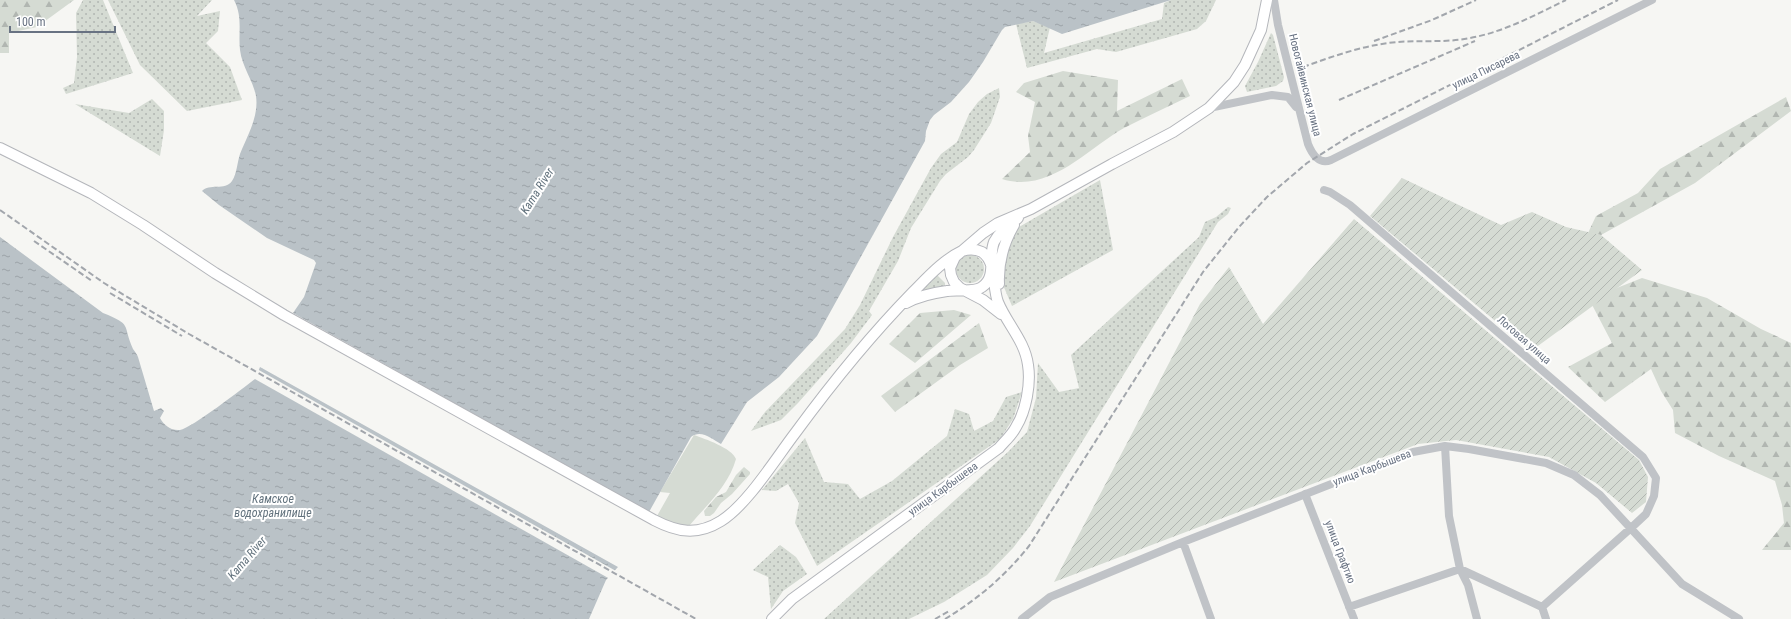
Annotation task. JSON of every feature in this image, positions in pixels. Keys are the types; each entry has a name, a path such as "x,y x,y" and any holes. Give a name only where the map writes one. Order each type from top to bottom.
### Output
{"main road":[{"path":"0,148 91,193 143,225 215,273 284,315 646,516 667,527 680,531 701,530 721,521 729,515 759,482 797,431 856,357 898,308 934,272 991,227 1031,209 1173,132 1209,108 1234,82 1252,53 1261,30 1267,0"},
{"path":"898,308 924,295 963,289 976,290 983,287 991,276 992,252 997,238 1006,228 1031,209"},
{"path":"1004,317 999,291 1000,259 1008,235 1016,221 1031,209"},
{"path":"963,289 956,285 951,275 951,264 957,254 967,250 978,251 987,258 991,268"},
{"name":"улица Карбышева","path":"772,619 784,605 999,448 1017,427 1025,406 1028,390 1028,366 1021,342 1004,317 995,294 991,268"},
{"name":"улица Карбышева","path":"963,289 983,300 1004,317"}],"street":[{"name":"Новогайвинская улица","path":"1274,0 1276,15 1298,109 1308,144 1313,154 1322,162 1331,160"},
{"name":"улица Писарева","path":"1331,160 1652,0"},
{"path":"1209,108 1272,95 1288,97 1298,109"},
{"name":"Логовая улица","path":"1324,190 1335,194 1350,205 1643,457 1656,478 1654,496 1646,514 1542,607"},
{"path":"1445,446 1449,516 1460,569 1468,585 1477,619"},
{"name":"улица Карбышева","path":"1022,619 1050,597 1184,542 1413,452 1445,446 1546,463 1574,476 1600,494 1682,584 1739,619"},
{"name":"улица Графтио","path":"1305,494 1354,619"},
{"path":"1184,542 1212,619"},
{"path":"1350,607 1460,569 1542,607 1546,619"}],"green space":[{"path":"0,0 74,0 37,27 9,33 9,53 0,53"},
{"path":"83,0 103,0 133,73 66,94 63,88 74,83 77,57 76,13"},
{"path":"108,0 212,0 197,16 220,11 218,31 206,43 230,67 242,100 187,111 140,65"},
{"path":"1171,0 1216,0 1206,21 1197,29 1116,52 1097,49 1027,68 1016,24 1033,21 1050,27 1044,53 1162,19 1164,3"},
{"path":"1271,33 1273,35 1284,77 1283,81 1276,86 1247,92 1245,86"},
{"path":"1063,71 1118,80 1117,111 1182,79 1190,96 1124,128 1067,167 1052,175 1036,180 1019,182 1002,179 1030,152 1028,136 1035,102 1016,92 1024,83"},
{"path":"999,88 1000,97 991,123 968,157 946,174 940,181 911,228 898,261 869,311 872,315 851,343 781,420 751,431 765,412 845,329 860,305 893,237 931,168 941,154 957,142 969,114 978,102 987,94"},
{"path":"1786,97 1791,111 1695,183 1601,235 1588,233 1596,216 1638,193 1660,169"},
{"path":"152,99 164,111 164,130 160,156 75,104 129,113"},
{"path":"1402,178 1501,225 1532,212 1566,227 1601,235 1642,270 1531,351 1370,216"},
{"path":"1100,180 1113,250 1012,306 1003,285 1002,266 1007,246 1019,227"},
{"path":"1228,207 1231,208 1228,214 1218,222 1030,526 1013,548 987,575 944,602 909,619 824,619 1009,451 1027,432 1036,398 1038,363 1059,392 1079,388 1071,355 1199,237 1205,222 1216,217"},
{"path":"1354,219 1639,460 1648,477 1646,502 1632,513 1596,483 1549,457 1456,440 1418,444 1054,582 1200,304 1229,267 1263,324"},
{"path":"970,255 976,256 980,259 983,263 983,275 980,279 976,282 970,283 964,282 960,279 957,275 956,269 957,263 960,259 964,256"},
{"path":"937,275 945,283 945,286 942,289 920,292"},
{"path":"1642,278 1707,298 1761,329 1791,343 1791,550 1762,550 1784,523 1782,505 1775,481 1719,456 1675,433 1673,410 1661,391 1651,369 1605,402 1568,367 1612,343 1589,299"},
{"path":"954,310 971,315 915,363 889,344 920,313"},
{"path":"979,323 988,348 960,365 895,412 881,396"},
{"path":"1022,392 1013,419 1000,439 817,566 795,523 799,503 788,484 776,491 762,490 805,438 824,482 848,484 860,499 892,481 947,436 955,409 969,414 974,431 993,421 1006,397"},
{"path":"694,435 711,441 724,448 736,459 728,478 709,503 689,526 680,526 657,516 670,493 660,492"},
{"path":"744,467 750,472 750,474 732,494 721,503 714,513 710,516 705,516 704,511 716,497 726,492 736,475"},
{"path":"780,545 796,557 807,574 783,591 771,609 768,577 753,570"}],"water":[{"name":"Kama River","path":"234,0 1171,0 1062,34 1033,21 1005,27 969,82 951,102 930,120 926,131 925,141 817,336 779,377 747,402 721,444 703,434 691,437 649,512 293,313 304,297 316,263 314,260 267,238 219,205 202,191 209,187 225,186 232,181 256,111 255,90 241,56 239,19 237,6"},
{"name":"Камское водохранилище","path":"0,237 103,313 123,323 127,330 133,349 137,354 154,411 161,408 164,411 160,418 168,427 174,430 186,428 218,407 255,379 260,367 618,567 606,580 589,619 0,619"}],"pier":[{"path":"257,369 616,571 610,579 253,378"}],"railway":[{"path":"1374,41 1432,20 1476,0"},
{"path":"1303,67 1349,52 1385,43 1461,40 1495,32 1566,0"},
{"path":"945,619 980,595 1001,577 1029,546 1203,272 1239,227 1267,197 1307,163 1353,134 1618,0"},
{"path":"1339,100 1475,41"},
{"path":"0,210 104,283 189,334 696,619"},
{"path":"34,241 92,281"},
{"path":"110,293 182,336"},
{"path":"935,619 949,611"}]}
